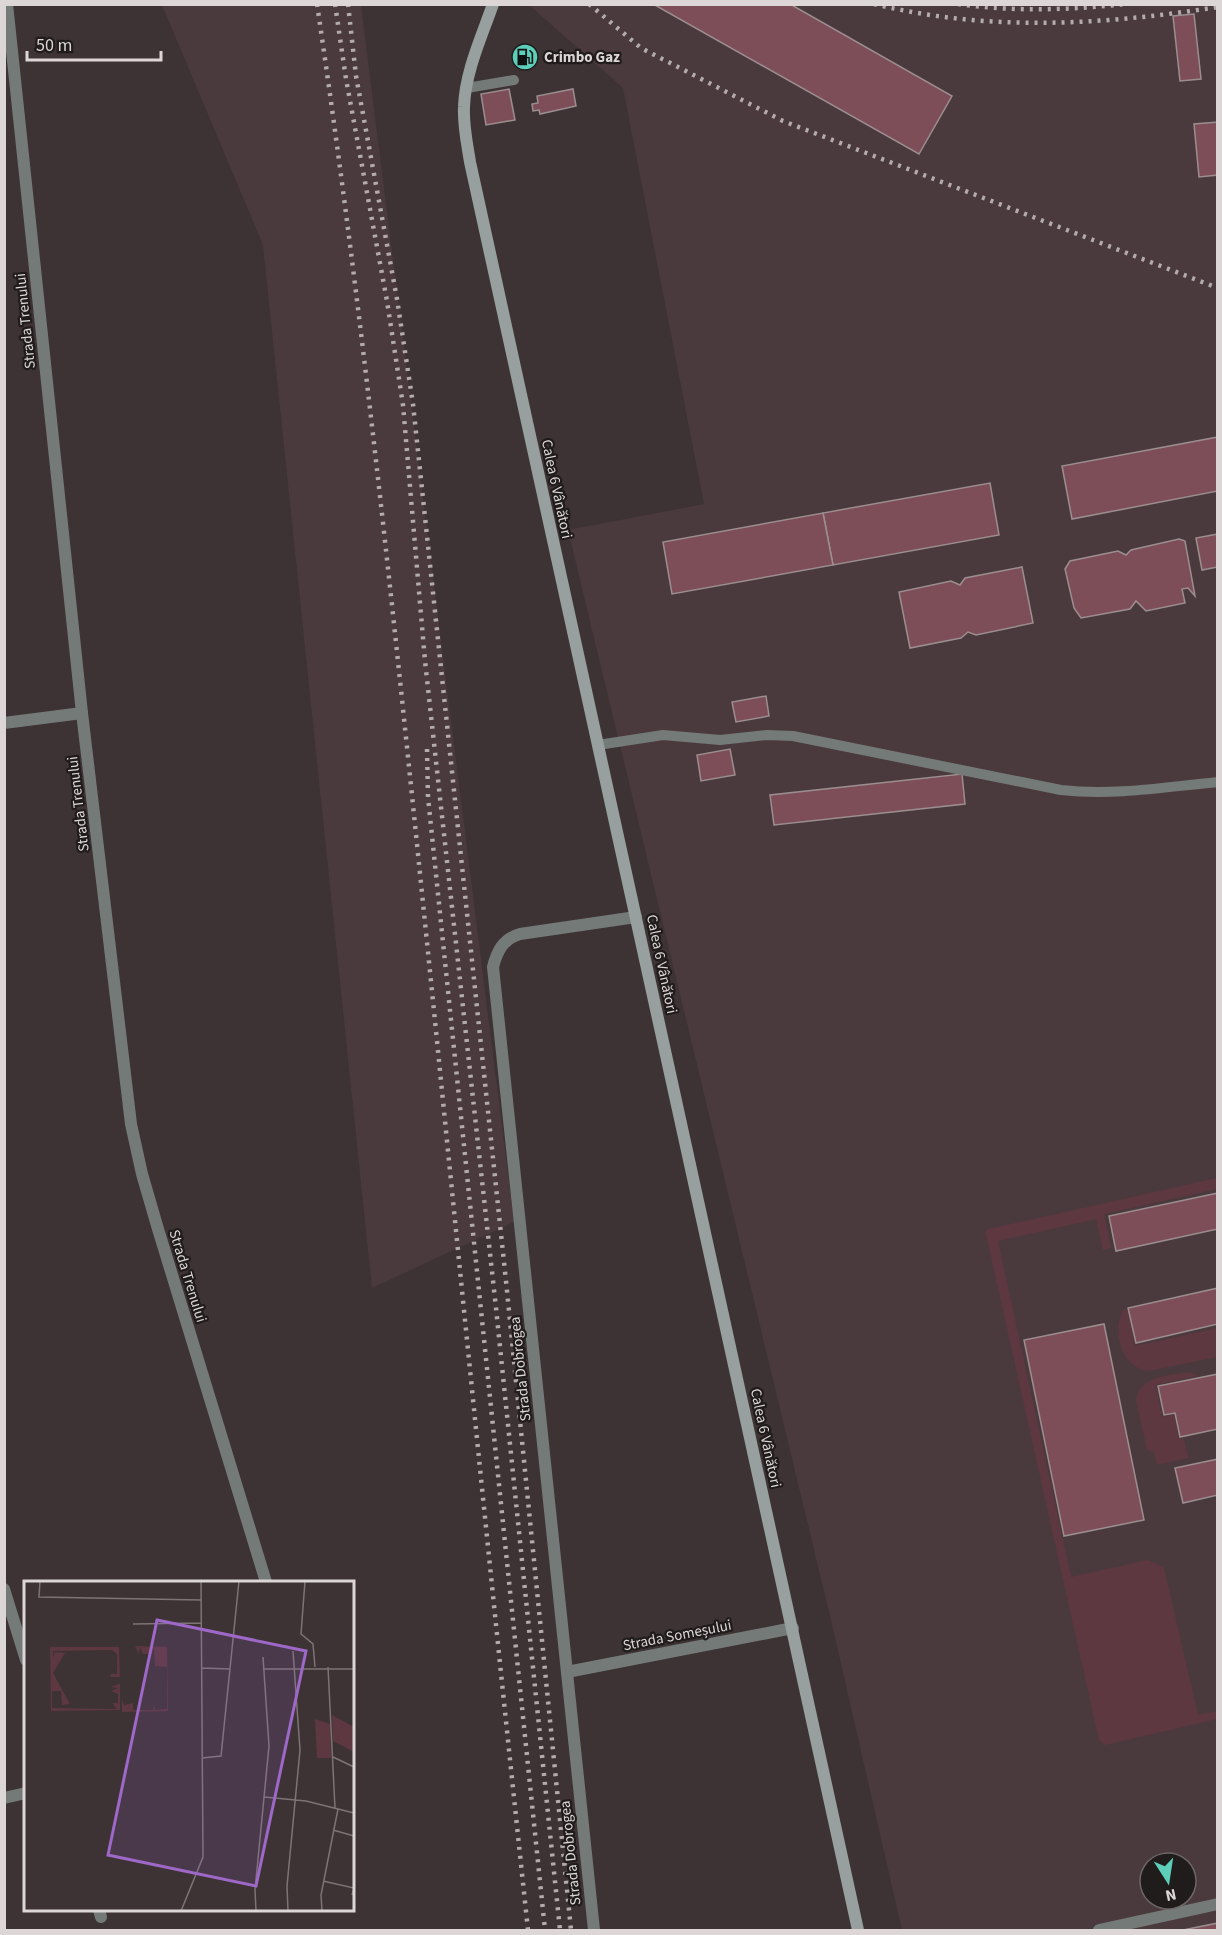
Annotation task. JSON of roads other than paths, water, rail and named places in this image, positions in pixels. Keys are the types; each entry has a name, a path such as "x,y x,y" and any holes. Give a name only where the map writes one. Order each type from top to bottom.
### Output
{"main road":[{"name":"Calea 6 Vânători","path":"493,4 467,88 464,119 470,162 858,1930"}],"street":[{"name":"Strada Trenului","path":"7,4 82,713 130,1124 158,1229 266,1581"},
{"path":"4,723 82,713"},
{"name":"Strada Dobrogea","path":"594,1930 493,967 496,954 509,938 520,934 636,917"},
{"path":"4,1589 24,1654"},
{"name":"Strada Someșului","path":"567,1672 792,1628"},
{"path":"4,1798 24,1793"},
{"path":"1099,1930 1218,1904"}],"lane":[{"path":"467,88 514,80"},
{"path":"598,745 663,735 720,740 783,735 1061,790 1091,793 1118,792 1218,782"}],"railway":[{"path":"317,4 335,128 381,502 528,1930"},
{"path":"335,4 403,405 425,661 496,1308 560,1930"},
{"path":"348,4 356,76 397,299 413,404 506,1281 571,1930"},
{"path":"589,4 641,48 783,121 1218,288"},
{"path":"874,4 960,19 1046,23 1131,18 1218,7"},
{"path":"958,4 1042,9 1126,4"},
{"path":"427,749 428,797 545,1930"}],"place":[{"name":"Crimbo Gaz","path":"525,57"}]}
